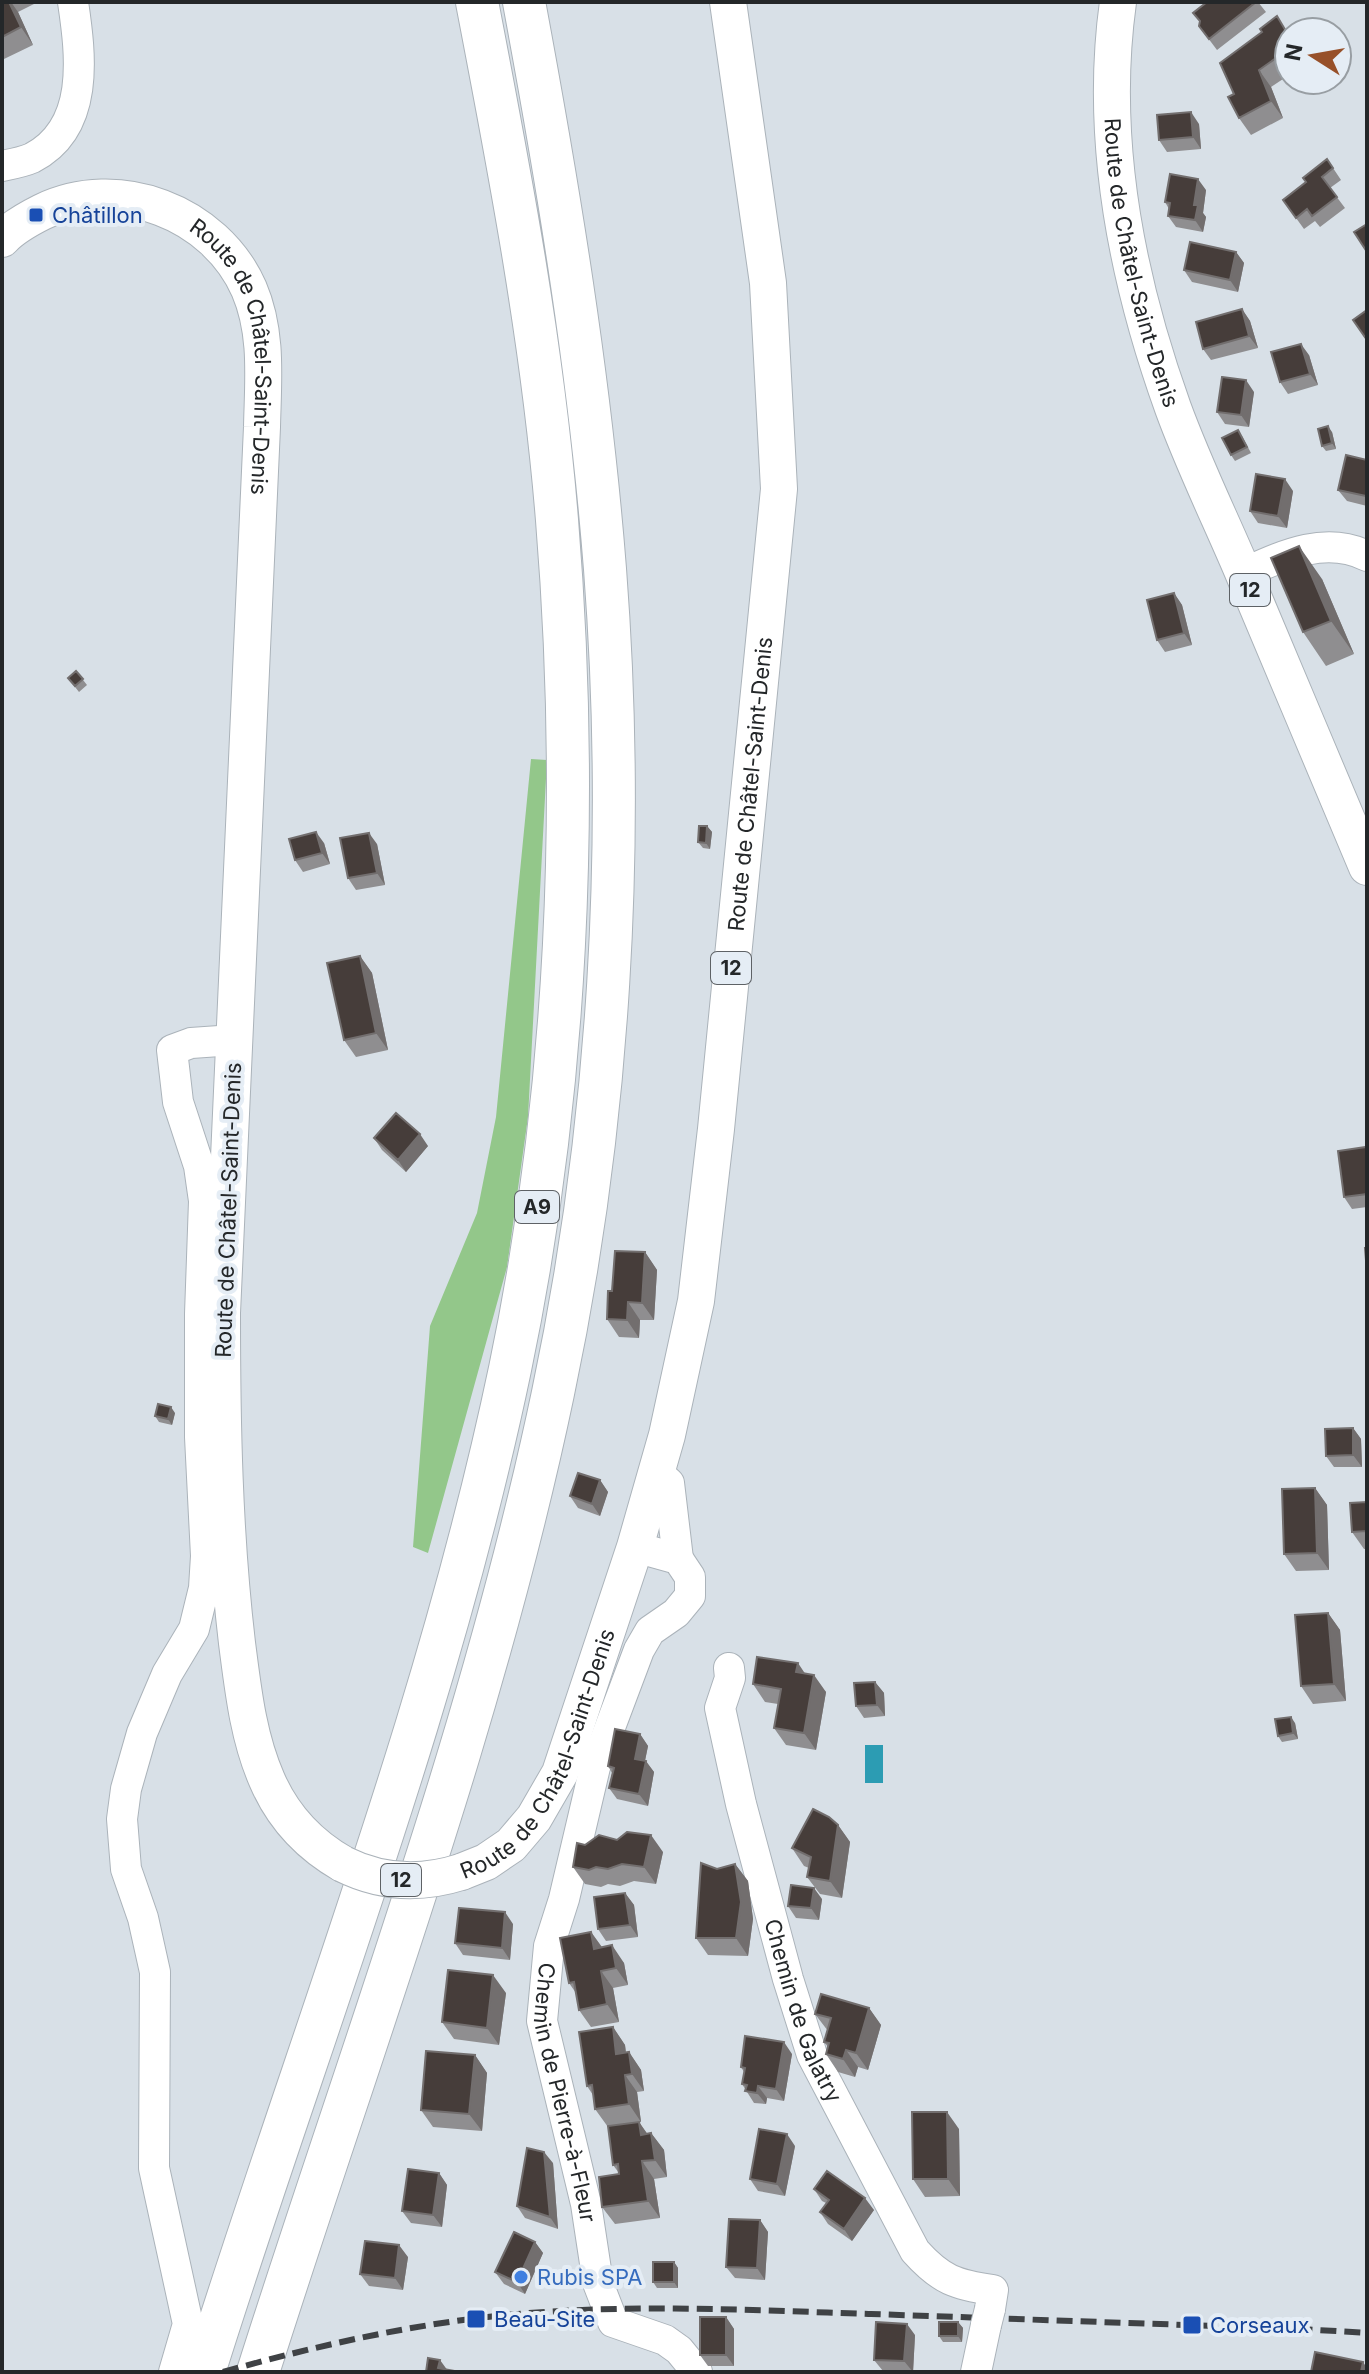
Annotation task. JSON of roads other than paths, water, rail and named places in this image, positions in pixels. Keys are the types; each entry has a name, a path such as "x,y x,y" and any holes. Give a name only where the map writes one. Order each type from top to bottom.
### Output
{"highway":[{"name":"A9","path":"204,2372 398,1790 460,1580 510,1366 545,1149 561,988 566,878 568,772 562,593 557,514 529,289 477,2"},
{"name":"A9","path":"258,2372 490,1656 555,1388 592,1155 607,979 612,857 611,685 606,575 594,448 573,288 524,2"}],"main road":[{"name":"Route de Châtel-Saint-Denis","path":"4,229 65,203 123,199 159,206 189,220 223,249 247,286 261,321 264,364 262,427 222,1313 228,1555 243,1685 258,1756 277,1799 299,1832 321,1851 366,1874 394,1880 429,1880 461,1872 486,1862 511,1845 547,1799 579,1722 657,1472 696,1301 716,1129 779,489 768,283 728,2"},
{"name":"Route de Châtel-Saint-Denis","path":"1118,2 1112,67 1113,116 1117,177 1131,262 1174,410 1367,867"}],"street":[{"path":"2,166 31,158 50,145 72,117 78,91 79,41 73,2"},
{"path":"1244,573 1299,550 1332,547 1354,550 1367,556"},
{"path":"174,2372 188,2324 154,2168 155,1972 143,1918 126,1869 122,1833 126,1789 142,1733 167,1674 194,1629 202,1603 205,1572 200,1437 204,1201 199,1166 178,1102 172,1050 191,1043 234,1040"},
{"name":"Chemin de Pierre-à-Fleur","path":"657,1472 669,1483 678,1559 690,1577 690,1596 676,1613 650,1631 639,1650 595,1767 564,1899 549,1946 542,2021 586,2204 598,2283 613,2322 665,2340 679,2350 697,2372"},
{"path":"635,1547 678,1559"},
{"name":"Chemin de Galatry","path":"729,1668 730,1678 720,1708 741,1804 788,1979 812,2055 915,2251 932,2269 990,2308 976,2372"}],"water":[{"path":"865,1745 883,1745 883,1783 865,1783"}],"railway":[{"path":"223,2372 324,2346 427,2325 496,2316 590,2310 777,2311 1367,2333"}],"place":[{"name":"Châtillon","path":"36,215"},
{"name":"Rubis SPA","path":"521,2277"},
{"name":"Beau-Site","path":"476,2319"},
{"name":"Corseaux","path":"1192,2325"}]}
